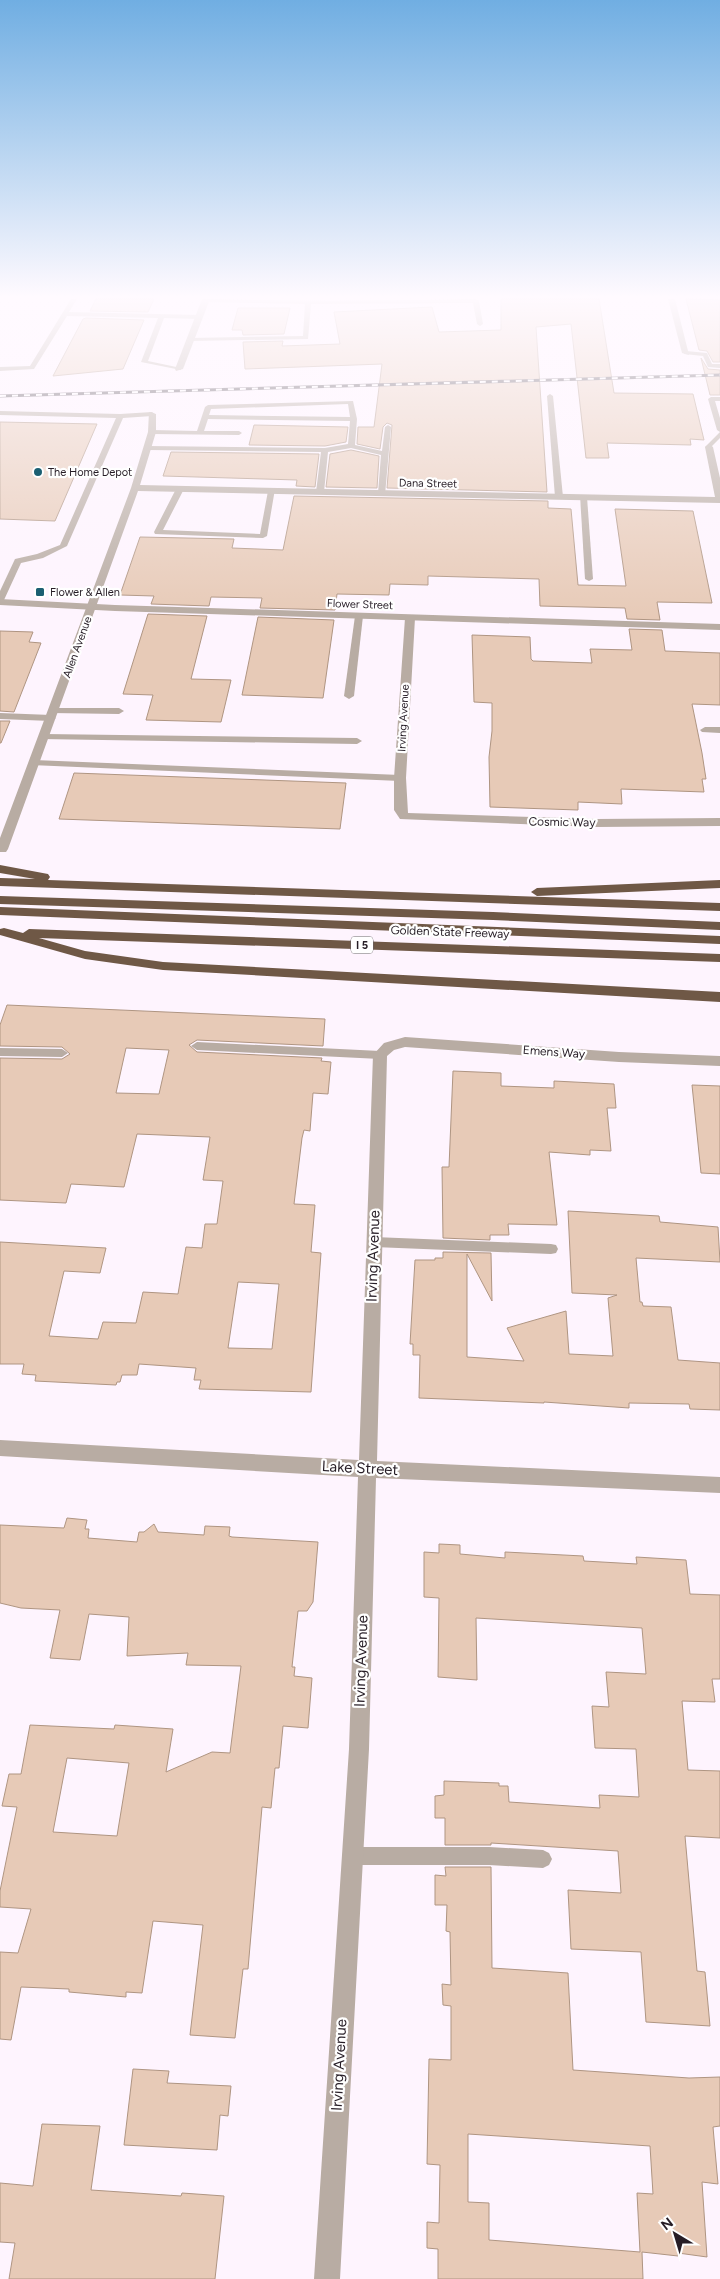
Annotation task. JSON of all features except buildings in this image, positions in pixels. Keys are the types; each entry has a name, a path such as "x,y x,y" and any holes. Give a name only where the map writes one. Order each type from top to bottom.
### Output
{"highway":[{"path":"0,869 22,878 87,885 720,907"},
{"path":"0,882 22,878"},
{"path":"430,897 720,884"},
{"path":"0,900 9,908 720,940"},
{"path":"9,908 463,915 720,926"},
{"path":"2,932 85,955 163,966 720,997"},
{"name":"Golden State Freeway","path":"2,932 720,958"}],"street":[{"name":"Allen Avenue","path":"2,849 135,488 152,432 152,414"},
{"path":"709,447 720,499"},
{"name":"Dana Street","path":"135,488 583,498 720,499"},
{"name":"Flower Street","path":"0,601 92,607 720,627"},
{"name":"Irving Avenue","path":"404,816 400,810 400,778 410,618"},
{"name":"Cosmic Way","path":"404,816 596,823 720,822"},
{"name":"Emens Way","path":"385,1050 405,1042 619,1057 720,1061"},
{"name":"Irving Avenue","path":"326,2279 359,1749 374,1242 385,1050"},
{"name":"Lake Street","path":"0,1448 720,1485"}],"lane":[{"path":"200,432 208,407 255,405"},
{"path":"350,446 354,419 352,405"},
{"path":"551,405 559,497"},
{"path":"709,447 720,429 713,405"},
{"path":"0,413 120,416 152,414"},
{"path":"0,601 18,561 40,556 63,546 120,416"},
{"path":"205,417 354,419"},
{"path":"382,493 388,427"},
{"path":"152,432 239,433"},
{"path":"148,448 325,450 350,446 385,454"},
{"path":"320,492 325,450"},
{"path":"180,489 158,532 263,536 272,491"},
{"path":"583,498 589,579"},
{"path":"349,696 359,616"},
{"path":"2,716 119,711"},
{"path":"705,730 720,730"},
{"path":"44,737 357,741"},
{"path":"34,763 400,778"},
{"path":"197,1046 256,1051 385,1050"},
{"path":"0,1052 62,1053"},
{"path":"374,1242 551,1249"},
{"path":"351,1856 489,1856 543,1859"}],"place":[{"name":"The Home Depot","path":"38,472"},
{"name":"Flower & Allen","path":"40,592"}]}
